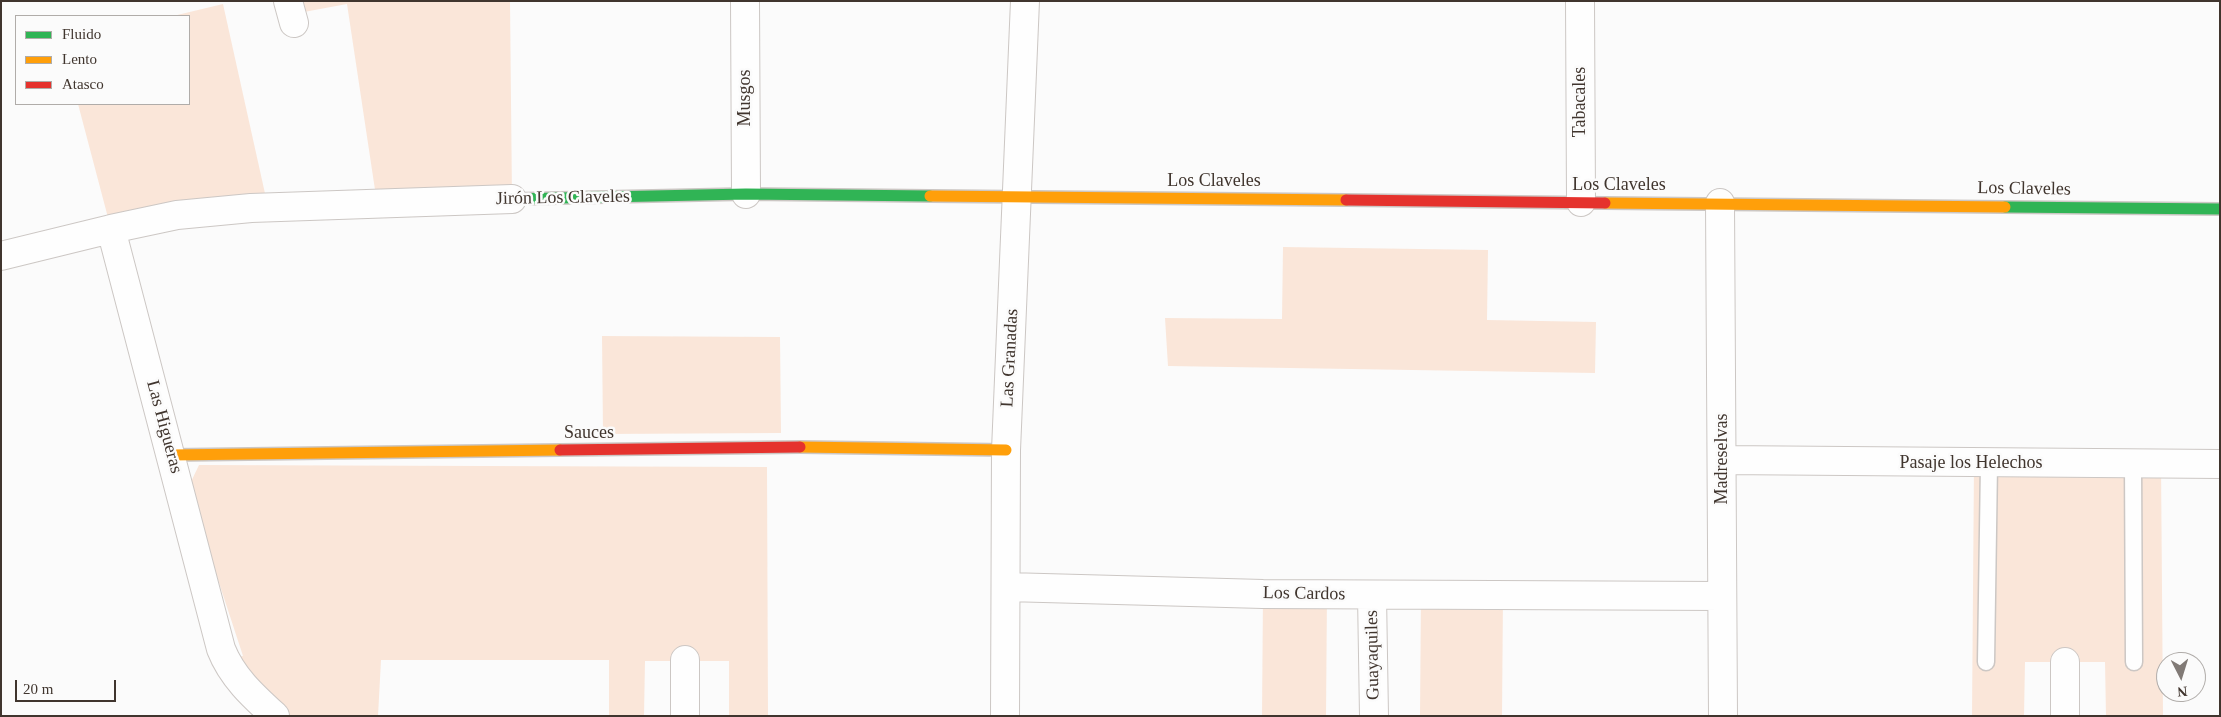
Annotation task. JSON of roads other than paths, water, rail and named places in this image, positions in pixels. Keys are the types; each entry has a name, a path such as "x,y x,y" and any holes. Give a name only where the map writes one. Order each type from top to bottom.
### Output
{"street":[{"name":"Musgos","path":"745,1 746,194"},
{"name":"Las Granadas","path":"1005,716 1007,587 1006,450 1025,1"},
{"name":"Tabacales","path":"1580,1 1581,202"},
{"name":"Jirón Los Claveles","path":"111,229 178,215 250,208 512,199 746,194 1018,197"},
{"name":"Los Claveles","path":"1018,197 2220,209"},
{"name":"Madreselvas","path":"1720,203 1723,716"},
{"path":"1,256 111,229"},
{"name":"Las Higueras","path":"111,229 224,657 227,664 247,690 275,716"},
{"name":"Sauces","path":"171,455 775,447 1006,450"},
{"name":"Pasaje los Helechos","path":"1722,460 1989,464 2220,464"},
{"name":"Los Cardos","path":"1007,587 1372,595 1722,596"},
{"name":"Guayaquiles","path":"1372,595 1374,716"},
{"path":"684,716 685,660"},
{"path":"2065,662 2065,716"}],"lane":[{"path":"1986,662 1989,464"},
{"path":"2133,464 2134,662"}]}
